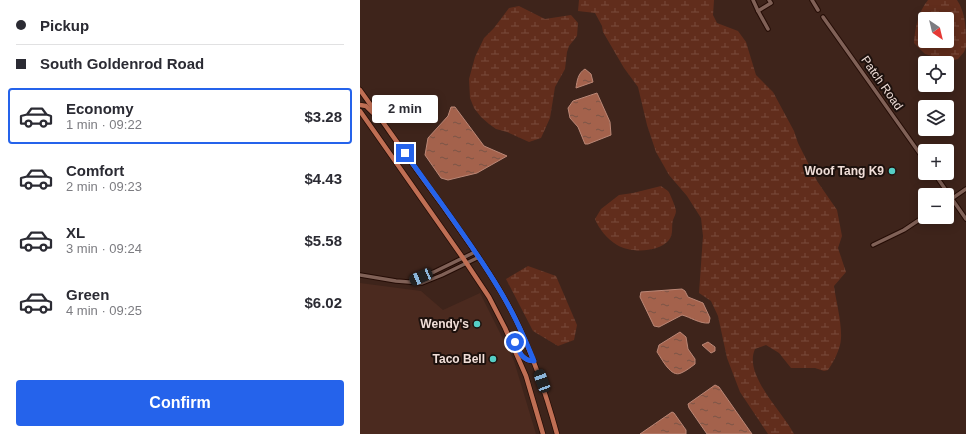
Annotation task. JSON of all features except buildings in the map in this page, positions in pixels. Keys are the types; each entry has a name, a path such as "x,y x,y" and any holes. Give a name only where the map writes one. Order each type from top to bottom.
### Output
{"main road":[{"path":"360,90 363,98 405,153 479,257 500,290 511,310 534,361 557,434"},
{"path":"360,105 366,106 370,110 397,146 405,153"},
{"path":"360,111 467,263 496,310 515,348 526,376 543,434"},
{"path":"496,310 504,318 523,358 534,361"}],"street":[{"path":"753,0 768,29"},
{"path":"758,11 771,3 769,0"},
{"path":"812,0 818,10"},
{"name":"Patch Road","path":"823,17 918,151"},
{"path":"954,198 966,189"},
{"path":"954,202 966,219"},
{"path":"873,244 904,230 918,221"},
{"path":"410,282 475,252"},
{"path":"360,275 396,281 422,282 431,280 479,257"}],"shaded area":[{"path":"360,283 421,291 443,310 480,293 514,361 536,434 360,434"}],"green space":[{"path":"579,0 714,0 713,15 717,23 738,31 746,42 756,75 773,92 794,131 798,143 817,181 837,210 842,236 838,248 846,272 834,286 841,339 838,351 832,364 828,370 824,371 815,368 791,368 779,353 766,345 755,349 753,359 754,370 759,382 794,434 768,434 740,392 727,358 718,316 711,301 699,293 703,236 701,218 687,196 669,175 656,152 647,125 638,87 624,68 603,32 602,26 595,13 578,11"},
{"path":"928,0 957,0 964,16 966,28 966,47 958,59 954,60 954,56 932,56 925,54 919,48 954,48 954,12 921,12"},
{"path":"519,6 545,19 571,15 578,23 577,36 569,46 565,69 555,87 550,118 541,138 529,142 507,132 496,129 489,124 474,108 470,98 469,79 475,57 484,38 494,28 509,8"},
{"path":"918,20 918,47 914,43"},
{"path":"661,186 669,192 676,211 669,240 658,247 636,250 623,248 617,245 604,234 595,219 601,209 619,195"},
{"path":"528,266 556,276 577,325 574,340 558,346 533,331 506,279"}],"water":[{"path":"585,69 591,74 593,82 576,88 579,75"},
{"path":"597,93 610,122 611,135 585,144 578,127 570,118 568,108 573,101"},
{"path":"451,107 455,107 484,146 507,156 477,173 448,180 441,178 425,155 428,138 448,116"},
{"path":"682,289 688,297 703,303 710,318 709,323 682,315 659,327 654,326 640,297 641,292"},
{"path":"680,332 686,337 688,349 695,359 695,364 685,371 677,374 667,367 657,352 659,345"},
{"path":"708,342 715,347 715,351 711,353 702,345"},
{"path":"715,385 719,387 752,434 707,434 689,408 688,404"},
{"path":"672,412 686,430 686,434 640,434"}],"place":[{"name":"Woof Tang K9","path":"892,171"},
{"name":"Wendy's","path":"477,324"},
{"name":"Taco Bell","path":"493,359"}],"route":[{"path":"405,153 479,257 500,290 515,317 534,361 523,358 515,342"}]}
